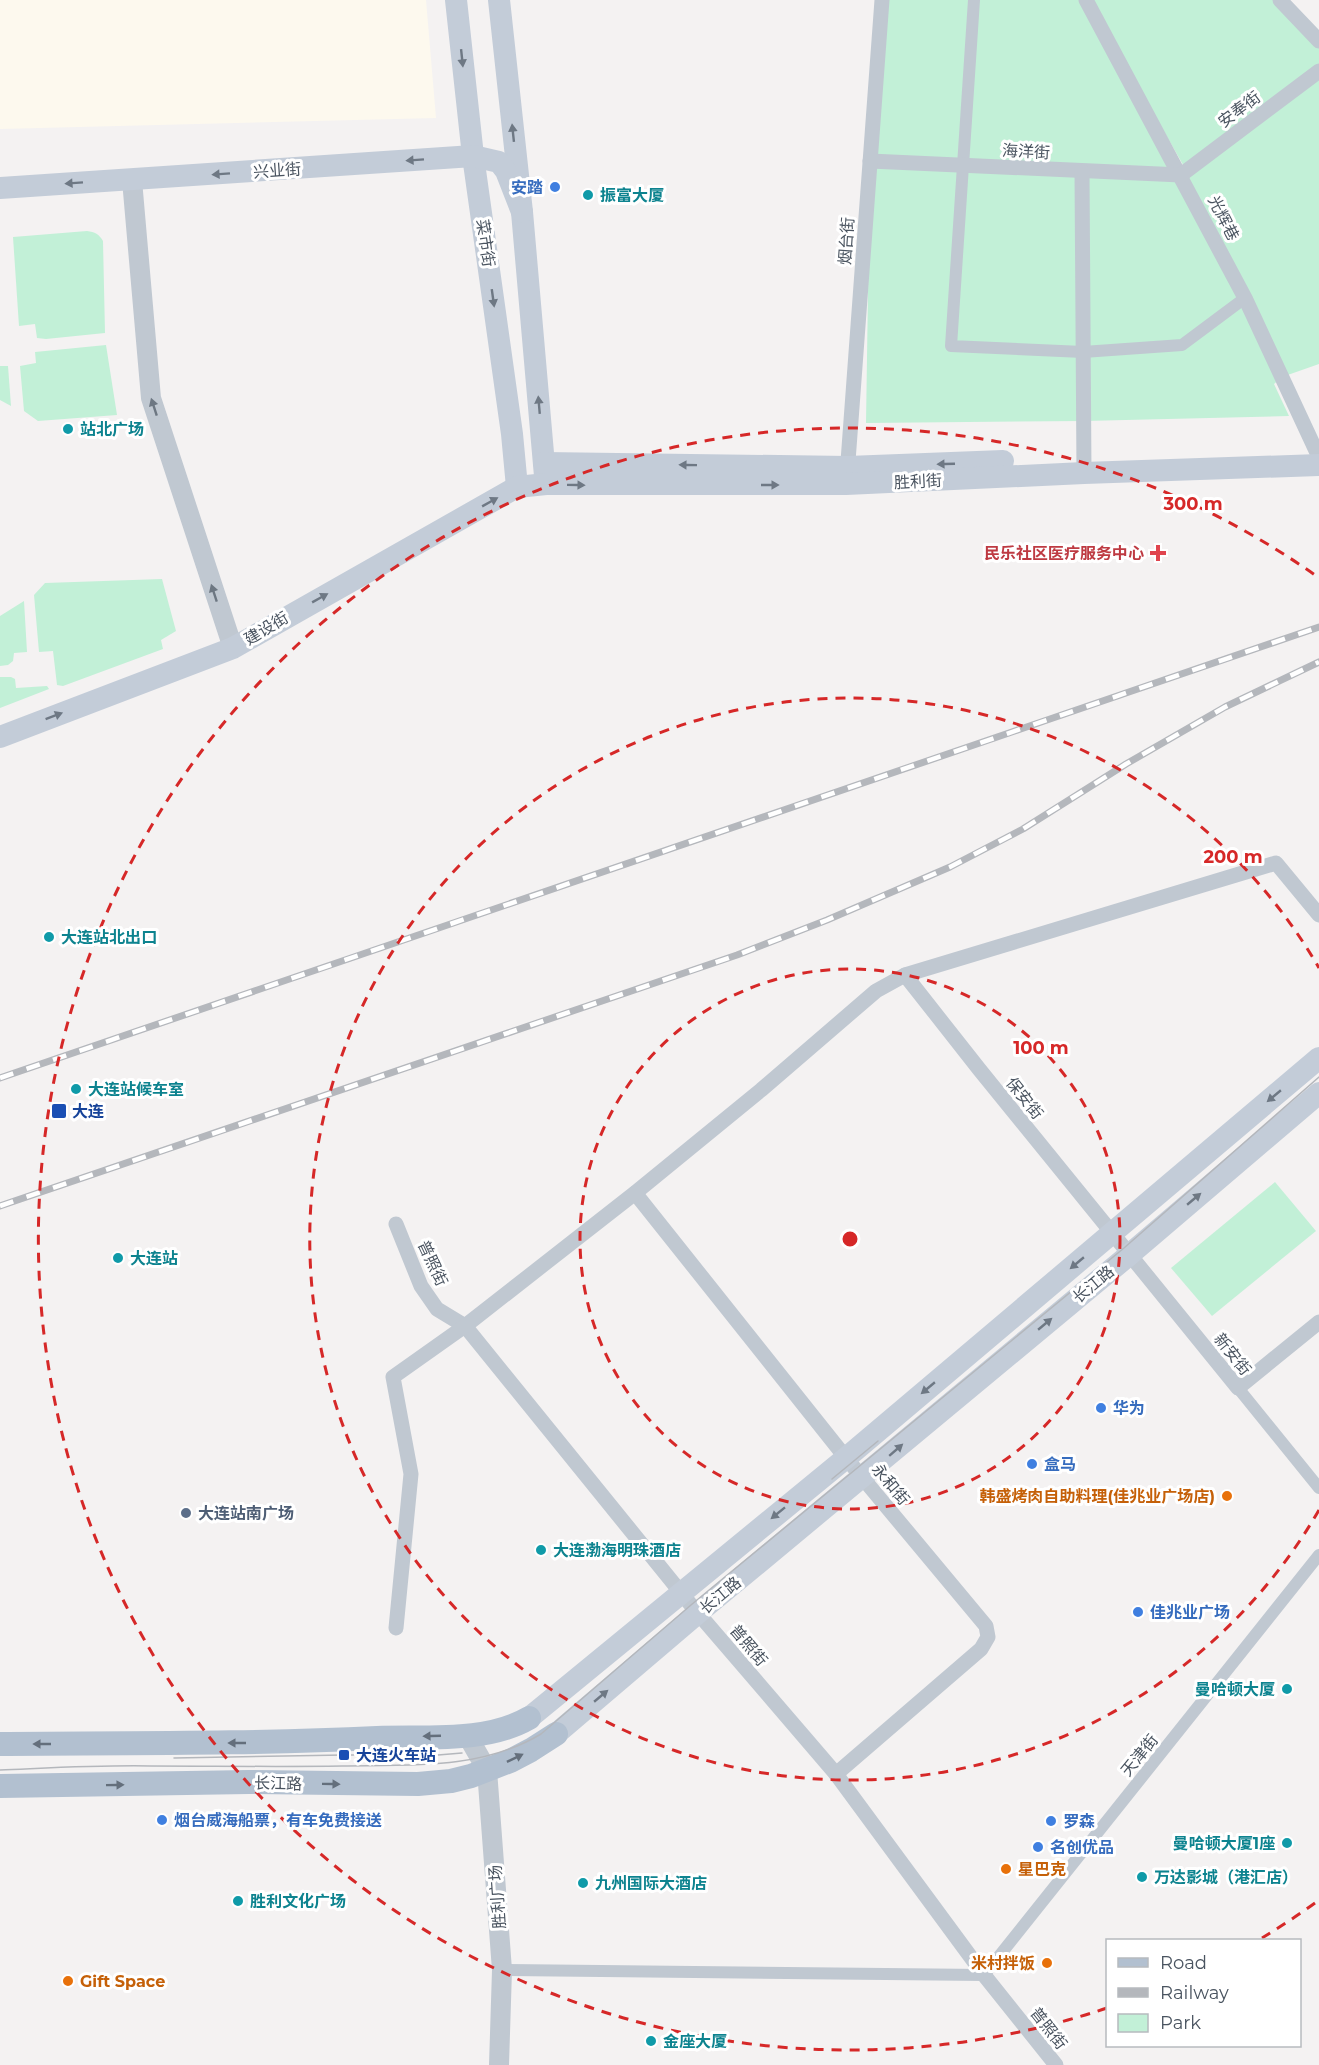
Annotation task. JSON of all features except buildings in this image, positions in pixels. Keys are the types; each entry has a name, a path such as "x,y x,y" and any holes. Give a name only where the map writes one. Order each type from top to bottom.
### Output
{"main road":[{"name":"菜市街","path":"456,0 473,156 512,434 517,487"},
{"path":"499,0 522,212 545,474"},
{"name":"兴业街","path":"0,188 473,156 499,162 506,171 522,212"},
{"name":"胜利街","path":"517,487 545,474 847,476 1318,455"},
{"name":"建设街","path":"0,738 233,648 517,487"},
{"name":"长江路","path":"0,1786 249,1782 418,1784 452,1781 487,1770 531,1750 556,1734 966,1389 1319,1058"},
{"name":"长江路","path":"0,1744 248,1743 467,1735 506,1729 529,1718 846,1458 1120,1243 1319,1092"}],"street":[{"name":"烟台街","path":"847,476 882,0"},
{"path":"974,0 951,346 1083,352 1182,345 1245,298"},
{"name":"光辉巷","path":"1086,0 1245,298 1318,455"},
{"path":"1280,0 1319,41"},
{"name":"安奉街","path":"1181,175 1319,71"},
{"name":"海洋街","path":"870,161 1181,175"},
{"path":"1082,172 1084,466"},
{"path":"132,180 151,398 233,648"},
{"path":"396,1628 411,1474 393,1377 465,1326 634,1193 761,1090 876,991 905,975 1276,863 1319,915"},
{"name":"保安街","path":"905,975 1120,1243"},
{"name":"永和街","path":"634,1193 862,1478 986,1626 988,1637 981,1649 836,1774"},
{"name":"普照街","path":"396,1224 421,1286 437,1309 465,1326 698,1613 836,1774 984,1975 1056,2065"},
{"name":"新安街","path":"1120,1243 1319,1488"},
{"path":"1238,1388 1319,1322"},
{"name":"天津街","path":"984,1975 1319,1555"},
{"name":"胜利广场","path":"467,1735 487,1770 502,1970 499,2065"},
{"path":"502,1970 984,1975"}],"shaded area":[{"path":"0,0 426,0 436,118 0,129"}],"green space":[{"path":"882,0 1086,0 1181,174 1186,170 1089,0 1280,0 1319,41 1319,364 1282,377 1274,384 1289,416 866,423 870,161"},
{"path":"87,231 96,234 103,241 105,333 37,338 35,324 19,326 13,237"},
{"path":"106,345 117,415 38,421 24,411 20,366 36,363 35,352"},
{"path":"0,366 8,366 11,406 0,400"},
{"path":"162,579 176,631 161,640 163,649 63,686 57,685 53,651 39,652 34,595 45,583"},
{"path":"24,601 27,652 14,653 13,661 8,665 0,666 0,616"},
{"path":"0,677 15,679 16,688 47,686 49,689 0,708"},
{"path":"1275,1182 1316,1231 1212,1316 1171,1268"}],"tram line":[{"path":"0,1770 112,1766 419,1765 470,1760 494,1754 518,1746 541,1734 691,1605 1124,1248 1319,1077"},
{"path":"832,1479 878,1441"},
{"path":"174,1758 462,1753"}],"railway":[{"path":"0,1078 1319,627"},
{"path":"0,1206 737,955 827,920 950,867 1023,829 1126,764 1225,707 1319,662"}],"place":[{"name":"安踏","path":"555,187"},
{"name":"振富大厦","path":"588,195"},
{"name":"站北广场","path":"68,429"},
{"name":"民乐社区医疗服务中心","path":"1158,553"},
{"name":"大连站北出口","path":"49,937"},
{"name":"大连站候车室","path":"76,1089"},
{"name":"大连","path":"59,1111"},
{"name":"大连站","path":"118,1258"},
{"name":"华为","path":"1101,1408"},
{"name":"盒马","path":"1032,1464"},
{"name":"韩盛烤肉自助料理(佳兆业广场店)","path":"1227,1496"},
{"name":"大连站南广场","path":"186,1513"},
{"name":"大连渤海明珠酒店","path":"541,1550"},
{"name":"佳兆业广场","path":"1138,1612"},
{"name":"曼哈顿大厦","path":"1287,1689"},
{"name":"大连火车站","path":"344,1755"},
{"name":"烟台威海船票，有车免费接送","path":"162,1820"},
{"name":"罗森","path":"1051,1821"},
{"name":"曼哈顿大厦1座","path":"1287,1843"},
{"name":"名创优品","path":"1038,1847"},
{"name":"星巴克","path":"1006,1869"},
{"name":"万达影城（港汇店）","path":"1142,1877"},
{"name":"九州国际大酒店","path":"583,1883"},
{"name":"胜利文化广场","path":"238,1901"},
{"name":"米村拌饭","path":"1047,1963"},
{"name":"Gift Space","path":"68,1981"},
{"name":"金座大厦","path":"651,2041"}]}
